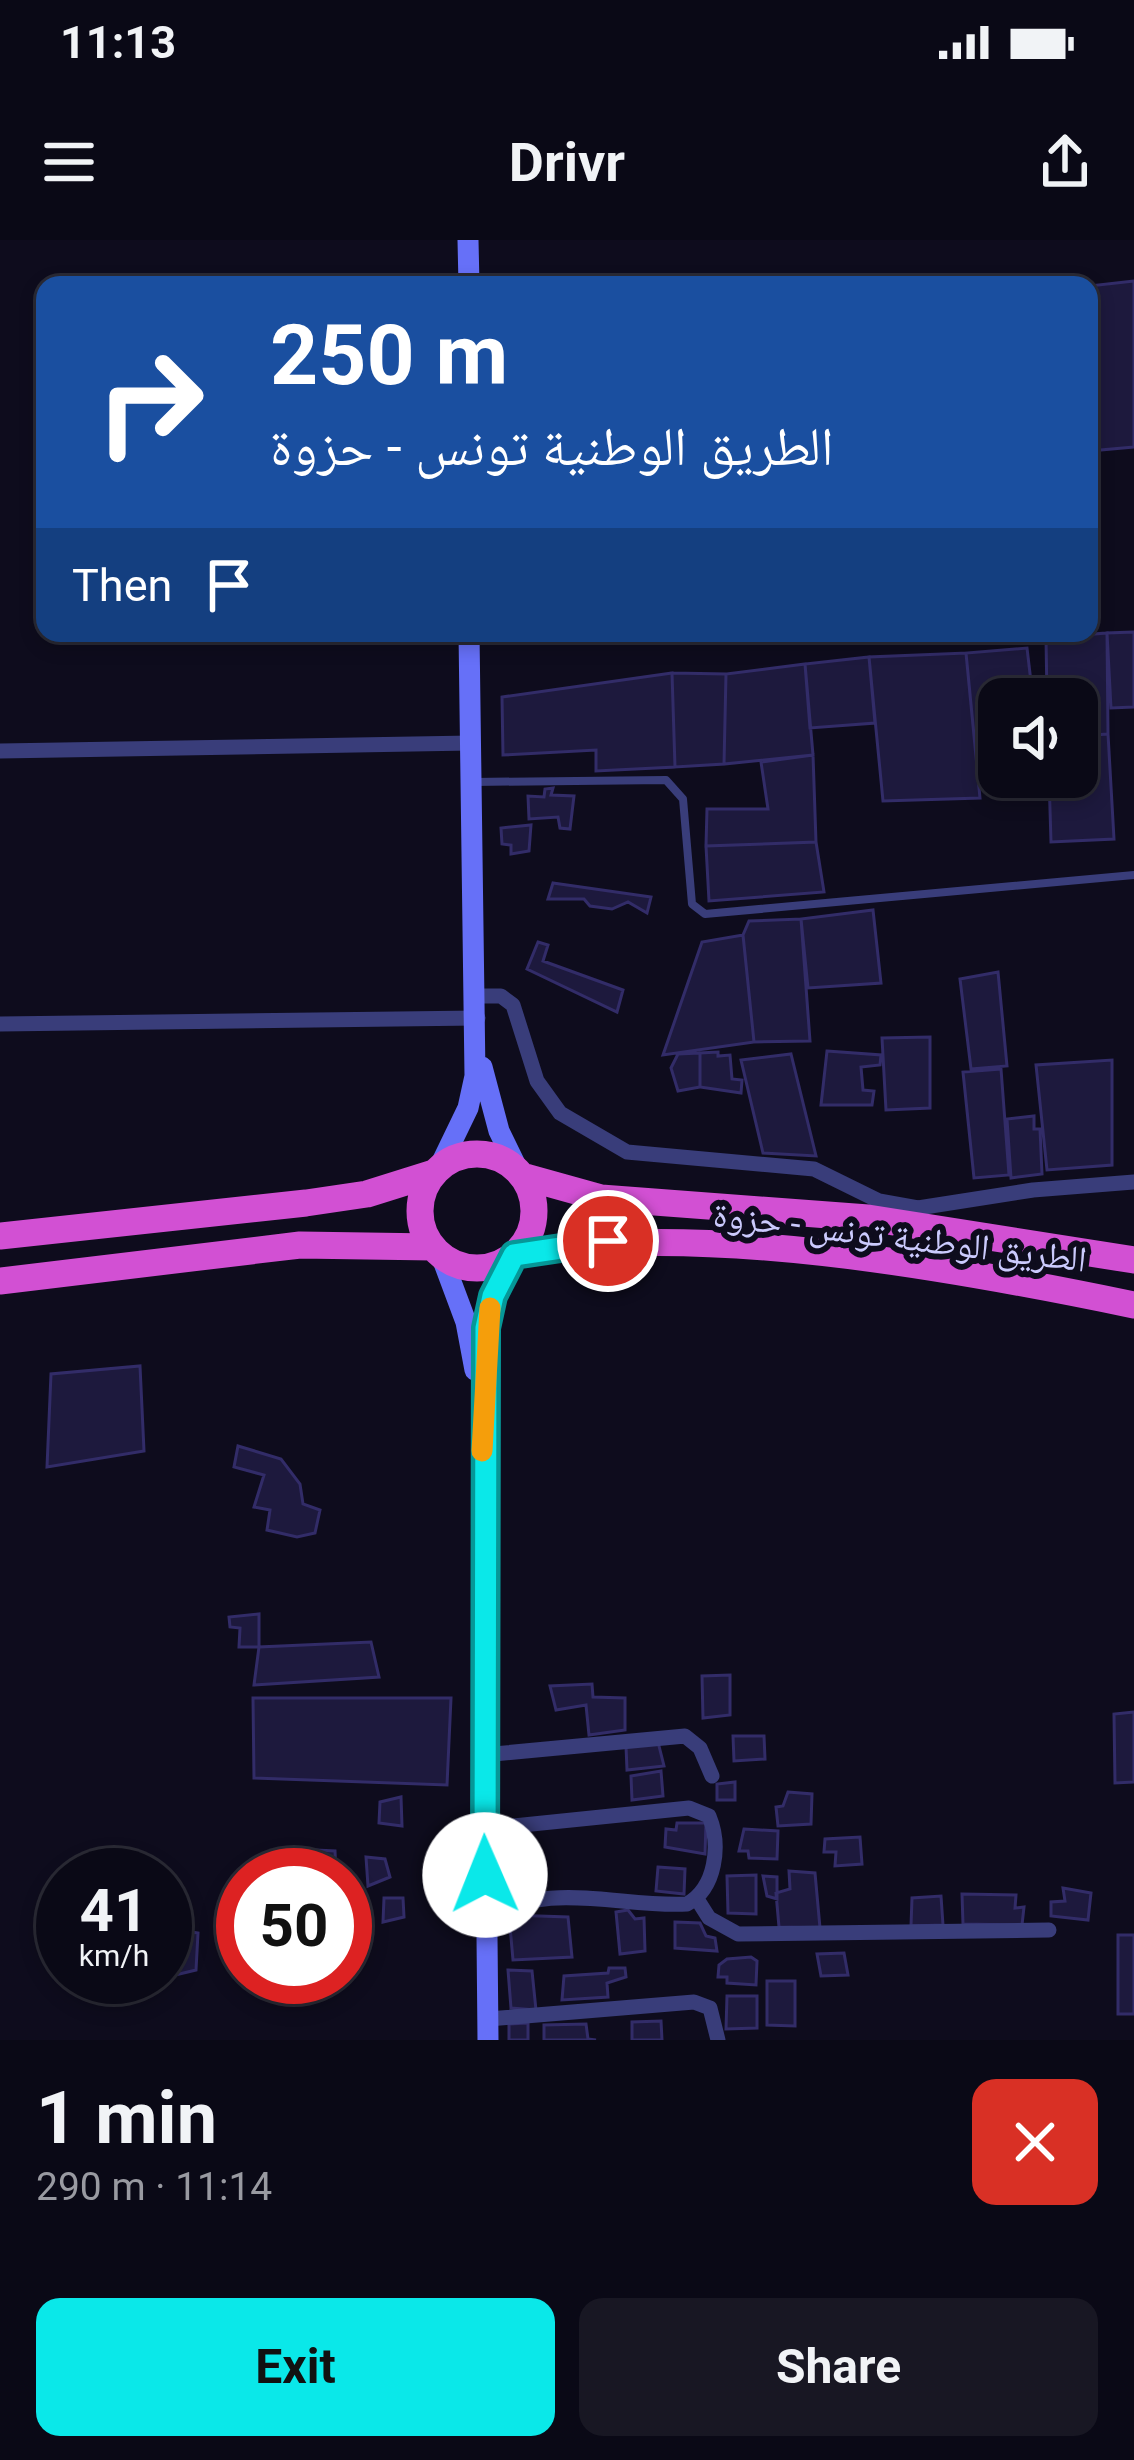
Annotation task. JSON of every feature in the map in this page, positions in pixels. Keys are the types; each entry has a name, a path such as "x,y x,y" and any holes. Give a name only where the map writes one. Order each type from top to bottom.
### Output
{"highway":[{"path":"0,1236 367,1194 471,1154 488,1154 521,1174 535,1208 526,1241 512,1256 475,1268 437,1251 300,1245 0,1281"},
{"path":"436,1171 420,1210 437,1251"},
{"name":"الطريق الوطنية تونس - حزوة","path":"521,1174 601,1198 868,1218 1134,1260"},
{"name":"الطريق الوطنية تونس - حزوة","path":"512,1256 608,1241 756,1250 945,1270 1134,1305"}],"main road":[{"path":"468,240 469,276"},
{"path":"436,1171 468,1108 477,1042 469,642"},
{"path":"477,1042 500,1131 521,1174"},
{"path":"437,1251 466,1322 482,1418"},
{"path":"488,2029 482,1418 489,1310 512,1256"}],"street":[{"path":"0,751 471,743"},
{"path":"0,1024 477,1007 501,996 513,1005 537,1081 560,1113 627,1152 814,1169 879,1201 918,1208 1033,1190 1134,1182"},
{"path":"483,1755 685,1736 700,1748 712,1776"},
{"path":"484,1829 698,1810 709,1816 716,1846 706,1886 697,1899 671,1905 626,1898 520,1901 486,1921"},
{"path":"697,1899 709,1918 738,1934 1049,1930"},
{"path":"488,2029 694,2002 710,2008 718,2040"}],"lane":[{"path":"472,782 666,780 683,799 692,904 705,914 1134,875"}],"building":[{"path":"1134,281 1134,447 1098,450 1098,285"},
{"path":"1134,632 1134,707 1111,708 1107,633"},
{"path":"1107,633 1108,734 1098,735 1098,678 1047,678 1046,642 1098,642 1098,634"},
{"path":"1027,648 1031,678 978,678 978,766 977,766 966,653"},
{"path":"966,653 980,798 883,801 869,657"},
{"path":"869,657 875,723 810,728 805,664"},
{"path":"805,664 813,755 724,764 726,674"},
{"path":"672,673 675,767 596,771 596,750 503,755 502,697"},
{"path":"672,673 726,674 724,764 675,767"},
{"path":"1108,734 1114,839 1051,842 1050,798 1098,798 1098,735"},
{"path":"813,755 816,842 706,846 707,809 768,809 761,762"},
{"path":"553,788 551,795 574,796 570,829 560,828 558,817 529,819 528,796 544,797 545,789"},
{"path":"531,825 529,851 511,854 511,845 502,844 501,828"},
{"path":"816,842 824,892 709,901 706,846"},
{"path":"553,883 651,897 647,913 628,902 612,909 590,906 584,899 548,899"},
{"path":"873,910 881,983 808,988 801,919"},
{"path":"801,919 810,1041 754,1042 743,935 749,921"},
{"path":"743,935 754,1042 663,1055 702,942"},
{"path":"538,942 548,945 543,961 623,990 617,1012 527,969"},
{"path":"998,972 1007,1066 971,1069 960,979"},
{"path":"930,1037 930,1108 886,1110 882,1038"},
{"path":"827,1051 881,1055 880,1065 861,1067 863,1090 874,1091 872,1105 821,1105"},
{"path":"718,1052 718,1056 730,1055 732,1079 742,1080 741,1093 700,1087 700,1053"},
{"path":"700,1053 700,1087 678,1091 671,1068 678,1054"},
{"path":"791,1054 816,1156 763,1153 741,1060"},
{"path":"1112,1060 1112,1165 1047,1170 1036,1065"},
{"path":"1001,1069 1009,1175 974,1178 963,1072"},
{"path":"1034,1116 1034,1129 1040,1129 1042,1174 1011,1178 1007,1119"},
{"path":"140,1366 144,1451 47,1467 51,1374"},
{"path":"238,1446 281,1459 300,1484 303,1504 320,1510 315,1533 297,1537 267,1530 270,1510 254,1507 264,1475 234,1467"},
{"path":"259,1614 259,1647 239,1647 240,1628 230,1627 229,1617"},
{"path":"371,1642 379,1677 254,1685 259,1647"},
{"path":"730,1675 730,1715 703,1718 702,1676"},
{"path":"592,1684 593,1697 625,1698 625,1730 589,1735 586,1705 556,1710 550,1686"},
{"path":"253,1698 451,1698 447,1785 254,1778"},
{"path":"1134,1712 1134,1782 1115,1783 1114,1714"},
{"path":"733,1736 764,1736 765,1759 734,1761"},
{"path":"658,1742 664,1766 627,1770 626,1746"},
{"path":"661,1771 663,1796 632,1800 631,1776"},
{"path":"735,1782 735,1800 717,1800 717,1784"},
{"path":"788,1792 812,1794 811,1824 778,1826 776,1807 783,1806"},
{"path":"401,1797 402,1826 379,1823 380,1802"},
{"path":"677,1823 706,1823 705,1854 665,1847 666,1829 676,1830"},
{"path":"744,1829 778,1831 777,1859 749,1858 748,1851 739,1851"},
{"path":"860,1837 862,1864 835,1866 836,1852 824,1852 825,1839"},
{"path":"372,1858 385,1859 390,1877 372,1884"},
{"path":"658,1867 685,1869 684,1894 656,1891"},
{"path":"789,1871 815,1873 820,1928 779,1927 776,1893 790,1889"},
{"path":"756,1875 756,1914 728,1913 727,1876"},
{"path":"763,1876 777,1877 777,1899 767,1896"},
{"path":"1063,1888 1091,1893 1088,1920 1051,1916 1051,1902 1065,1901"},
{"path":"962,1894 1016,1895 1015,1908 1024,1907 1022,1925 963,1924"},
{"path":"941,1896 943,1925 911,1926 912,1898"},
{"path":"384,1898 403,1898 404,1917 383,1922"},
{"path":"628,1910 635,1919 644,1918 645,1951 620,1954 616,1912"},
{"path":"509,1915 568,1917 572,1957 513,1960"},
{"path":"675,1922 700,1923 706,1936 715,1938 717,1951 675,1948"},
{"path":"192,1932 198,1933 196,1970 192,1971"},
{"path":"1118,1935 1134,1935 1134,2014 1118,2014"},
{"path":"844,1953 848,1975 821,1976 817,1954"},
{"path":"727,1959 757,1961 756,1985 727,1983 727,1977 718,1977 719,1965"},
{"path":"609,1968 625,1968 626,1977 607,1983 608,1997 562,2000 564,1976 608,1973"},
{"path":"508,1970 532,1971 536,2010 511,2008"},
{"path":"767,1981 795,1981 795,2026 767,2025"},
{"path":"727,1996 757,1996 757,2028 726,2029"},
{"path":"661,2021 662,2040 632,2040 632,2022"},
{"path":"528,2023 528,2040 509,2040 509,2024"},
{"path":"586,2024 588,2039 596,2040 544,2040 544,2025"}],"slow traffic":[{"path":"482,1451 490,1308"}],"route":[{"path":"485,1875 482,1418 489,1310 514,1255 608,1241"}]}
